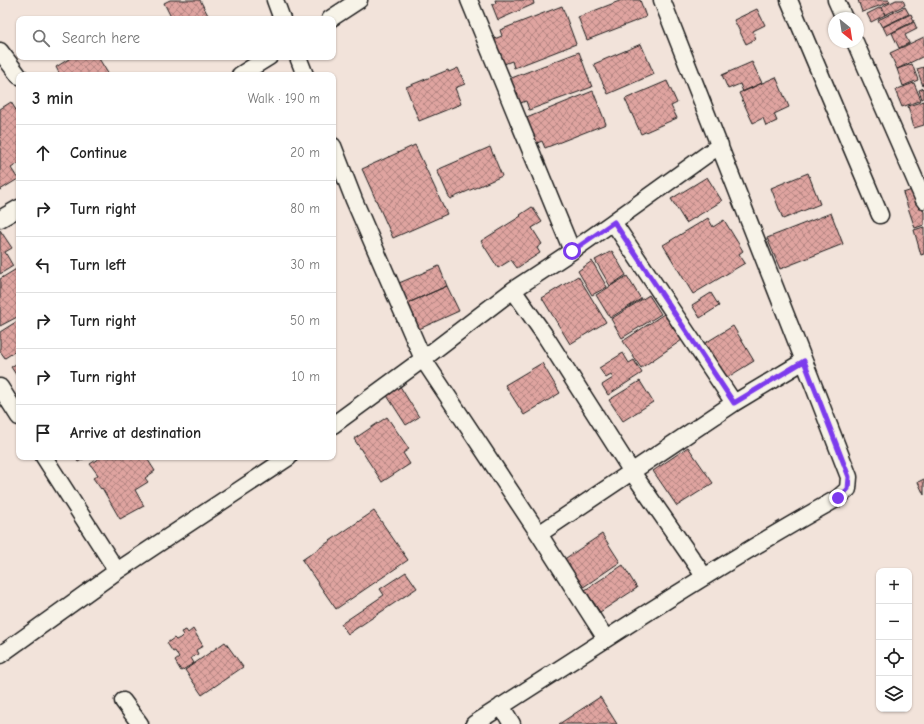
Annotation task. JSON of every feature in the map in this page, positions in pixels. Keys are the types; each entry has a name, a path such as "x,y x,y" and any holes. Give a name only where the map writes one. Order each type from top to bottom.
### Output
{"street":[{"path":"275,0 281,16"},
{"path":"335,16 359,0"},
{"path":"469,0 572,251"},
{"path":"474,724 704,576 766,538 838,498 848,489 849,477 662,0"},
{"path":"789,0 880,215"},
{"path":"836,0 841,12"},
{"path":"858,48 924,200"},
{"path":"0,51 16,72"},
{"path":"245,72 264,60"},
{"path":"299,60 304,72"},
{"path":"336,422 423,359 513,290 614,222 720,145"},
{"path":"336,154 354,200 423,359 539,534 606,639"},
{"path":"0,219 16,210"},
{"path":"614,222 734,403"},
{"path":"513,290 544,334 632,472 704,576"},
{"path":"539,534 734,403 804,361"},
{"path":"0,387 16,412"},
{"path":"46,460 117,571"},
{"path":"0,655 117,571 281,460"},
{"path":"123,701 140,724"},
{"path":"501,706 512,724"}],"building":[{"path":"170,0 200,0 208,16 170,16 164,3"},
{"path":"495,0 533,0 534,4 498,20 492,5 496,3"},
{"path":"622,0 640,0 646,17 587,40 578,17"},
{"path":"858,0 889,0 890,2 862,12"},
{"path":"896,0 903,0 905,5 885,15 882,7"},
{"path":"562,6 576,44 514,68 512,61 504,64 494,39 502,36 500,30"},
{"path":"881,7 885,15 871,22 867,14"},
{"path":"905,7 909,14 882,27 878,20"},
{"path":"757,9 765,25 753,31 756,39 746,44 734,20"},
{"path":"911,14 914,21 887,35 883,27"},
{"path":"914,22 917,29 905,35 909,43 899,48 892,33"},
{"path":"924,37 924,56 897,69 890,53"},
{"path":"641,44 654,74 608,94 594,64"},
{"path":"579,52 592,87 529,110 526,101 518,104 509,79"},
{"path":"67,60 100,60 107,72 58,72 56,67"},
{"path":"752,62 762,83 743,92 740,84 728,89 722,75"},
{"path":"912,64 918,80 903,86 897,69"},
{"path":"924,67 924,85 923,86 917,69"},
{"path":"458,68 465,84 455,88 461,104 419,121 406,87 448,70 449,72"},
{"path":"776,77 789,107 774,114 777,121 766,126 763,118 753,123 739,93"},
{"path":"667,81 677,103 671,106 677,118 641,134 625,99"},
{"path":"914,83 921,100 902,107 895,90"},
{"path":"924,88 924,98 922,99 919,90"},
{"path":"593,91 606,124 545,148 542,141 535,144 524,119"},
{"path":"924,101 924,125 914,128 908,106"},
{"path":"11,102 16,110 16,165 11,168 16,176 16,180 0,190 0,109"},
{"path":"415,145 447,214 393,238 362,169"},
{"path":"490,147 502,176 450,199 437,170"},
{"path":"808,173 820,204 783,219 771,188"},
{"path":"707,177 722,201 686,223 671,199"},
{"path":"915,189 924,212 924,225 915,228 903,193"},
{"path":"532,207 542,222 532,228 542,244 537,248 540,253 517,268 511,260 498,268 481,241 521,216 520,215"},
{"path":"831,213 843,244 780,269 767,238"},
{"path":"708,218 713,227 724,220 743,251 739,254 745,263 693,294 663,245"},
{"path":"924,227 924,254 921,255 914,230"},
{"path":"0,230 12,248 5,252 13,266 0,274"},
{"path":"612,251 626,275 610,286 595,260"},
{"path":"592,261 607,287 592,295 578,271"},
{"path":"439,266 447,286 408,303 399,283"},
{"path":"16,269 16,318 0,326 0,279"},
{"path":"578,276 606,322 570,344 542,298"},
{"path":"627,276 641,299 610,318 596,295"},
{"path":"447,286 459,311 419,329 408,303"},
{"path":"711,293 719,306 700,318 692,305"},
{"path":"649,295 661,314 622,338 611,319"},
{"path":"664,314 682,340 641,368 623,341"},
{"path":"16,322 16,351 5,358 0,351 0,332"},
{"path":"733,326 754,361 723,380 702,345"},
{"path":"623,353 629,363 634,360 642,373 608,395 602,385 613,378 611,375 606,378 599,368"},
{"path":"542,363 560,393 524,415 505,385"},
{"path":"16,364 16,374 11,367"},
{"path":"640,381 653,402 623,421 609,400"},
{"path":"398,383 419,417 406,425 384,391"},
{"path":"387,417 409,449 403,453 410,464 382,482 354,439"},
{"path":"688,447 713,483 677,506 653,471"},
{"path":"96,460 148,460 155,471 145,478 148,482 135,490 144,506 120,519 102,488 101,489 93,478 98,475 90,464"},
{"path":"924,479 924,495 918,482"},
{"path":"374,511 408,560 336,609 302,560"},
{"path":"602,534 620,562 582,588 563,560"},
{"path":"623,565 637,588 600,612 585,590"},
{"path":"406,572 417,588 348,634 341,624 384,595 380,589"},
{"path":"193,629 203,646 196,650 198,654 191,658 194,663 181,671 175,661 179,658 175,651 173,652 167,643 174,638 176,640 180,638 183,635 181,632 186,630 188,633"},
{"path":"225,642 243,667 202,695 185,670"},
{"path":"600,697 617,724 559,724"}],"route":[{"path":"572,251 614,222 734,403 804,361 849,477 848,489 838,498"}]}
